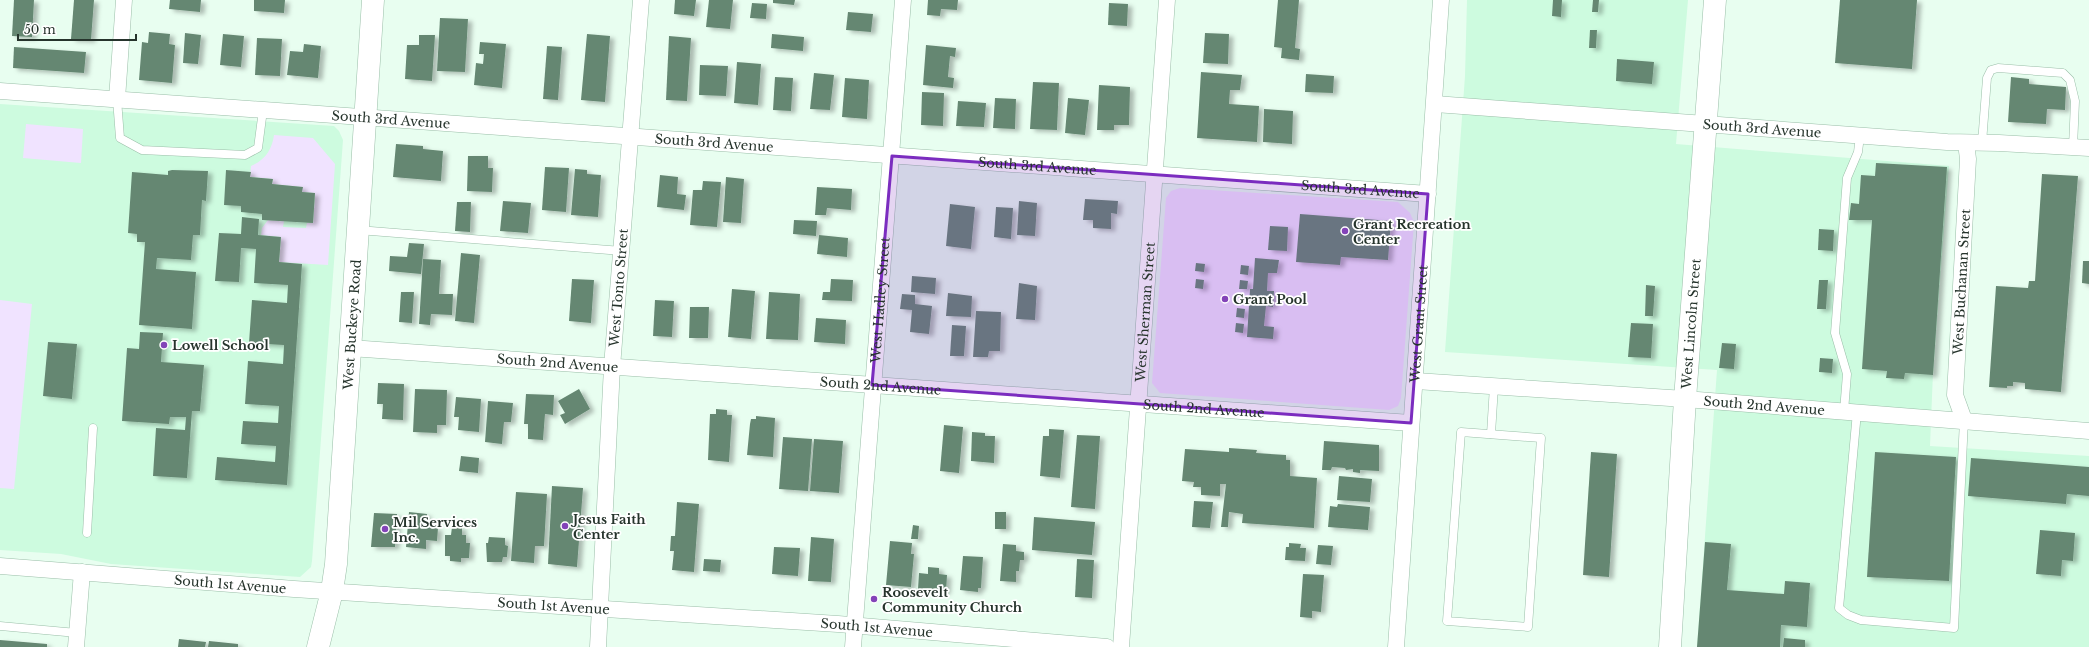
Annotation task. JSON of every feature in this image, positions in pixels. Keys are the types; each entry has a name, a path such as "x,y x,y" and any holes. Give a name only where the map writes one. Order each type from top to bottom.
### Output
{"main road":[{"name":"West Buckeye Road","path":"318,647 332,591 336,564 372,0"},
{"name":"West Lincoln Street","path":"1670,647 1685,399 1714,0"}],"street":[{"path":"117,99 124,0"},
{"name":"West Tonto Street","path":"598,647 612,367 641,0"},
{"name":"West Hadley Street","path":"853,647 872,385 892,156 903,0"},
{"name":"West Sherman Street","path":"1121,647 1167,0"},
{"name":"West Grant Street","path":"1396,647 1411,423 1416,380 1441,0"},
{"name":"South 3rd Avenue","path":"0,91 1154,176 1428,194"},
{"name":"South 3rd Avenue","path":"1435,104 1860,136 2089,148"},
{"name":"West Buchanan Street","path":"1964,420 1955,395 1968,158 1966,142"},
{"name":"South 2nd Avenue","path":"350,348 1411,423"},
{"name":"South 2nd Avenue","path":"1416,380 1964,420 2089,431"},
{"name":"South 1st Avenue","path":"0,566 332,591 854,626 1107,647"},
{"path":"76,640 82,572"}],"lane":[{"path":"1982,143 1987,78 1991,70 1998,68 2063,74 2070,80 2075,101 2073,147"},
{"path":"117,99 120,138 142,150 245,155 258,148 263,110"},
{"path":"1860,136 1858,152 1846,178 1836,333 1847,374 1851,412 1839,608 1848,615 1860,620 1954,628 1964,420"},
{"path":"357,230 622,251"},
{"path":"1491,434 1494,386"},
{"path":"87,533 93,428"},
{"path":"1461,432 1491,434 1541,438 1528,627 1447,621 1461,432"},
{"path":"0,626 76,640"}],"highlighted area":[{"path":"892,156 1428,194 1411,423 872,385"}],"shaded area":[{"path":"1467,0 1688,0 1676,144 1949,166 1933,372 1930,446 2089,456 2089,647 1697,647 1717,370 1445,352 1465,76"},
{"name":"Lowell School","path":"0,104 334,126 339,131 343,140 312,561 311,567 300,577 111,564 61,554 0,550"},
{"path":"26,124 83,129 81,163 23,158"},
{"path":"274,135 313,138 335,164 328,265 279,262 281,237 261,235 262,228 268,220 284,221 283,227 306,228 307,223 313,223 315,193 302,192 302,187 272,184 273,179 250,177 251,166 264,158 270,150"},
{"path":"1180,188 1398,202 1410,213 1414,222 1401,398 1398,406 1389,410 1160,393 1152,383 1166,198 1171,191"},
{"path":"0,300 32,304 14,489 0,488"}],"building":[{"path":"14,0 34,0 32,37 12,36"},
{"path":"74,0 94,0 91,40 71,39"},
{"path":"170,0 201,0 200,12 169,9"},
{"path":"254,0 285,0 284,13 254,11"},
{"path":"675,0 696,0 694,16 674,14"},
{"path":"709,0 733,0 730,29 706,27"},
{"path":"773,0 795,0 794,5 773,3"},
{"path":"928,0 958,0 957,10 941,9 940,16 927,15"},
{"path":"1278,0 1299,0 1295,48 1300,49 1299,60 1281,58 1282,48 1274,47"},
{"path":"1553,0 1562,0 1561,17 1552,16"},
{"path":"1593,0 1599,0 1598,12 1592,12"},
{"path":"1840,0 1917,0 1912,69 1835,63"},
{"path":"752,3 767,4 766,19 750,18"},
{"path":"1109,3 1128,4 1127,26 1108,25"},
{"path":"848,12 873,14 871,32 846,30"},
{"path":"440,18 468,19 465,72 437,71"},
{"path":"1590,30 1597,30 1596,48 1589,48"},
{"path":"149,32 170,34 169,44 175,45 172,83 139,80 142,42 148,43"},
{"path":"185,33 201,35 198,64 183,63"},
{"path":"1205,33 1229,34 1228,64 1203,63"},
{"path":"223,34 244,36 241,67 220,65"},
{"path":"587,34 610,36 605,102 581,100"},
{"path":"772,34 804,37 803,51 771,48"},
{"path":"419,35 435,35 432,81 405,79 407,45 419,45"},
{"path":"669,36 691,38 687,101 666,100"},
{"path":"257,38 282,39 280,76 255,75"},
{"path":"480,42 506,44 502,88 474,85 476,63 483,64 484,54 479,54"},
{"path":"304,44 321,46 318,78 287,75 290,51 303,52"},
{"path":"926,45 956,48 955,57 950,56 948,77 954,78 953,88 923,85"},
{"path":"547,46 562,47 558,100 543,99"},
{"path":"14,47 86,52 84,73 13,68"},
{"path":"1617,59 1654,62 1652,84 1616,81"},
{"path":"737,62 761,64 758,105 734,103"},
{"path":"700,65 728,66 726,96 699,95"},
{"path":"1201,72 1242,75 1240,90 1230,90 1229,104 1259,106 1257,142 1197,138"},
{"path":"814,73 834,75 830,110 810,109"},
{"path":"1306,74 1334,76 1333,93 1305,92"},
{"path":"775,77 793,78 791,111 773,110"},
{"path":"2011,77 2029,79 2029,84 2066,87 2065,110 2047,109 2046,124 2008,122"},
{"path":"845,78 869,80 867,119 842,117"},
{"path":"1033,82 1059,83 1057,130 1030,129"},
{"path":"1099,85 1130,87 1129,125 1114,125 1114,130 1097,130"},
{"path":"922,92 944,93 943,126 921,125"},
{"path":"995,98 1016,99 1015,129 993,128"},
{"path":"1068,98 1089,100 1085,135 1065,133"},
{"path":"958,101 986,103 984,127 956,126"},
{"path":"1264,109 1293,111 1292,144 1263,142"},
{"path":"396,144 423,146 423,149 443,151 441,181 393,177"},
{"path":"468,156 488,156 488,168 493,168 492,192 467,191"},
{"path":"1876,163 1947,167 1933,375 1905,373 1904,379 1886,378 1887,371 1862,369 1872,220 1849,220 1851,203 1859,204 1861,175 1875,176"},
{"path":"545,167 569,168 566,212 542,210"},
{"path":"575,169 587,170 587,174 601,175 598,217 571,215"},
{"path":"226,170 251,172 250,177 273,179 272,184 303,187 302,192 315,193 313,223 262,220 262,214 241,212 241,206 224,205"},
{"name":"Lowell School","path":"168,171 208,171 206,201 202,200 200,235 193,235 191,260 157,258 156,269 196,272 192,329 139,325 145,242 137,242 137,234 128,233 132,172 168,175"},
{"path":"2042,174 2078,176 2061,392 2025,389 2025,383 2013,382 2013,386 2007,386 2007,388 1989,387 1996,286 2028,288 2029,281 2035,281"},
{"path":"660,175 678,177 677,194 686,195 684,210 657,207"},
{"path":"726,177 744,179 741,223 723,222"},
{"path":"703,181 721,182 717,227 690,225 693,190 702,190"},
{"path":"817,187 852,189 851,210 827,208 826,215 815,215"},
{"path":"1085,199 1118,201 1117,214 1111,213 1111,229 1093,228 1093,220 1083,220"},
{"path":"503,201 531,203 528,233 500,231"},
{"path":"1019,201 1037,203 1035,236 1017,235"},
{"path":"457,202 471,202 470,232 455,231"},
{"path":"950,204 975,207 971,249 946,246"},
{"path":"996,207 1013,208 1011,239 994,237"},
{"name":"Grant Recreation Center","path":"1300,214 1391,221 1388,260 1341,257 1340,265 1296,262"},
{"name":"Lowell School","path":"242,217 259,219 258,235 281,237 279,262 302,264 287,485 215,480 217,457 275,462 276,446 241,444 243,421 278,423 279,406 245,404 248,361 283,364 284,345 249,343 252,300 287,303 288,285 254,283 256,249 241,248 239,282 215,281 219,233 241,234"},
{"path":"794,220 817,221 816,236 793,234"},
{"path":"1270,226 1288,227 1287,251 1268,250"},
{"path":"1819,229 1834,230 1833,251 1818,250"},
{"path":"819,235 848,238 847,257 817,254"},
{"path":"409,243 424,244 421,274 389,271 390,256 407,257"},
{"path":"461,253 480,255 474,323 455,321"},
{"path":"1255,258 1279,260 1277,273 1268,273 1267,291 1274,291 1273,307 1266,306 1264,326 1274,327 1273,339 1247,337 1250,289 1253,289"},
{"path":"423,259 441,260 439,294 453,294 452,315 431,314 430,325 419,324"},
{"path":"2083,261 2089,261 2089,284 2082,283"},
{"path":"1196,263 1205,264 1204,272 1195,271"},
{"path":"1241,265 1249,266 1248,275 1240,274"},
{"path":"912,276 936,278 935,294 911,292"},
{"path":"572,279 594,280 591,323 569,321"},
{"path":"831,279 853,280 852,301 822,300 823,292 830,292"},
{"path":"1196,279 1204,280 1203,289 1195,288"},
{"path":"1240,280 1248,281 1247,289 1239,289"},
{"path":"1819,280 1828,280 1826,309 1817,309"},
{"path":"1019,283 1037,286 1035,320 1016,319"},
{"path":"1646,285 1655,286 1653,316 1645,316"},
{"path":"732,289 755,291 751,339 728,337"},
{"path":"401,292 414,292 412,323 399,322"},
{"path":"769,292 800,294 798,340 766,339"},
{"path":"948,293 972,296 971,317 946,316"},
{"path":"902,294 915,295 915,304 932,306 929,334 910,332 912,310 900,309"},
{"path":"655,300 674,301 672,337 653,336"},
{"path":"690,307 709,307 708,338 689,338"},
{"path":"1237,308 1245,309 1244,318 1236,317"},
{"path":"976,311 1001,312 1000,351 989,351 988,357 973,357"},
{"path":"816,318 846,320 845,344 814,342"},
{"path":"1236,323 1244,324 1243,333 1235,332"},
{"path":"1631,323 1653,324 1651,358 1628,357"},
{"path":"952,325 966,326 964,356 950,356"},
{"name":"Lowell School","path":"140,332 163,333 161,362 204,365 200,411 192,411 187,478 153,476 156,428 185,430 186,417 170,417 169,424 122,421 127,348 139,349"},
{"path":"48,342 77,344 72,399 43,396"},
{"path":"1722,343 1736,344 1734,369 1719,368"},
{"path":"1820,358 1833,359 1832,373 1819,372"},
{"path":"378,383 404,384 403,420 382,419 383,404 377,404"},
{"path":"415,389 447,390 446,425 437,425 437,433 413,432"},
{"path":"579,389 590,409 565,424 560,415 565,413 558,401"},
{"path":"526,394 554,395 553,415 545,414 543,440 528,439 528,424 524,424"},
{"path":"456,397 481,399 479,432 458,430 459,417 454,417"},
{"path":"488,401 513,403 511,422 504,422 502,444 485,442"},
{"path":"716,409 727,410 727,415 732,415 729,462 708,460 710,414 716,414"},
{"path":"756,416 775,418 773,457 747,455 751,419 756,419"},
{"path":"944,425 963,427 959,473 940,471"},
{"path":"1049,429 1064,430 1060,478 1040,476 1043,436 1049,436"},
{"path":"972,432 985,433 985,436 995,436 994,463 971,461"},
{"path":"1077,435 1100,436 1095,509 1071,507"},
{"path":"783,437 812,439 808,491 779,489"},
{"path":"814,439 843,441 839,493 810,491"},
{"path":"1324,441 1379,445 1379,471 1360,470 1360,473 1353,472 1353,469 1346,470 1345,468 1332,467 1331,470 1322,470"},
{"path":"1229,448 1257,450 1256,453 1286,455 1286,460 1290,460 1290,476 1317,478 1314,528 1242,523 1243,514 1229,512 1228,527 1221,527 1226,484 1220,484 1220,496 1201,495 1201,487 1193,487 1194,482 1182,481 1185,449 1229,452"},
{"path":"1591,452 1617,454 1609,577 1583,575"},
{"path":"1875,452 1956,457 1949,581 1867,577"},
{"path":"461,456 479,458 478,473 459,471"},
{"path":"1971,458 2089,467 2089,496 2067,494 2066,504 1968,496"},
{"path":"1339,476 1372,479 1370,502 1337,500"},
{"name":"Jesus Faith Center","path":"552,486 583,488 577,567 548,564"},
{"path":"516,492 547,494 544,546 535,546 534,563 511,561"},
{"path":"1194,501 1213,502 1210,528 1192,527"},
{"path":"677,502 699,504 694,572 672,570 674,551 670,551 671,536 675,536"},
{"path":"1338,504 1370,507 1368,530 1328,527 1330,506 1337,507"},
{"path":"409,512 427,514 426,527 438,528 437,541 426,540 426,549 406,547"},
{"path":"995,512 1006,512 1006,529 995,529"},
{"path":"374,513 397,514 395,547 371,547"},
{"path":"1034,517 1095,522 1092,555 1032,550"},
{"path":"913,525 919,526 918,539 911,539"},
{"path":"452,527 462,527 462,535 466,535 466,543 470,543 469,558 461,558 461,562 450,561 450,556 445,556 445,535 451,535"},
{"path":"2040,530 2075,533 2073,561 2062,560 2061,576 2036,574"},
{"path":"489,537 505,538 505,545 508,546 507,557 503,557 502,562 487,562 486,543 488,543"},
{"path":"811,537 834,539 831,582 808,581"},
{"path":"890,541 912,543 911,554 914,554 911,587 886,585"},
{"path":"1705,542 1731,544 1727,590 1784,594 1785,581 1810,583 1807,627 1781,625 1780,647 1697,647"},
{"path":"1289,543 1301,544 1300,548 1306,548 1305,561 1285,560 1286,547 1289,547"},
{"path":"1003,544 1016,545 1016,551 1024,552 1024,560 1020,560 1019,571 1016,571 1016,582 1000,581"},
{"path":"1318,545 1333,546 1331,565 1316,564"},
{"path":"774,547 800,548 798,576 772,574"},
{"path":"963,556 983,557 981,588 978,588 978,592 960,590"},
{"path":"704,559 721,560 720,572 703,571"},
{"path":"1077,559 1094,560 1092,598 1075,597"},
{"path":"928,567 939,568 939,574 947,575 946,592 918,589 919,573 928,574"},
{"path":"1303,574 1324,575 1321,612 1312,611 1312,618 1300,617"},
{"path":"1784,638 1805,640 1805,647 1783,647"},
{"path":"179,639 206,642 205,647 178,647"},
{"path":"0,640 47,644 47,647 0,647"},
{"path":"209,641 238,644 238,647 208,647"}],"place":[{"name":"Grant Recreation Center","path":"1345,231"},
{"name":"Grant Pool","path":"1225,299"},
{"name":"Lowell School","path":"164,345"},
{"name":"Jesus Faith Center","path":"565,526"},
{"name":"Mil Services Inc.","path":"385,529"},
{"name":"Roosevelt Community Church","path":"874,599"}]}
